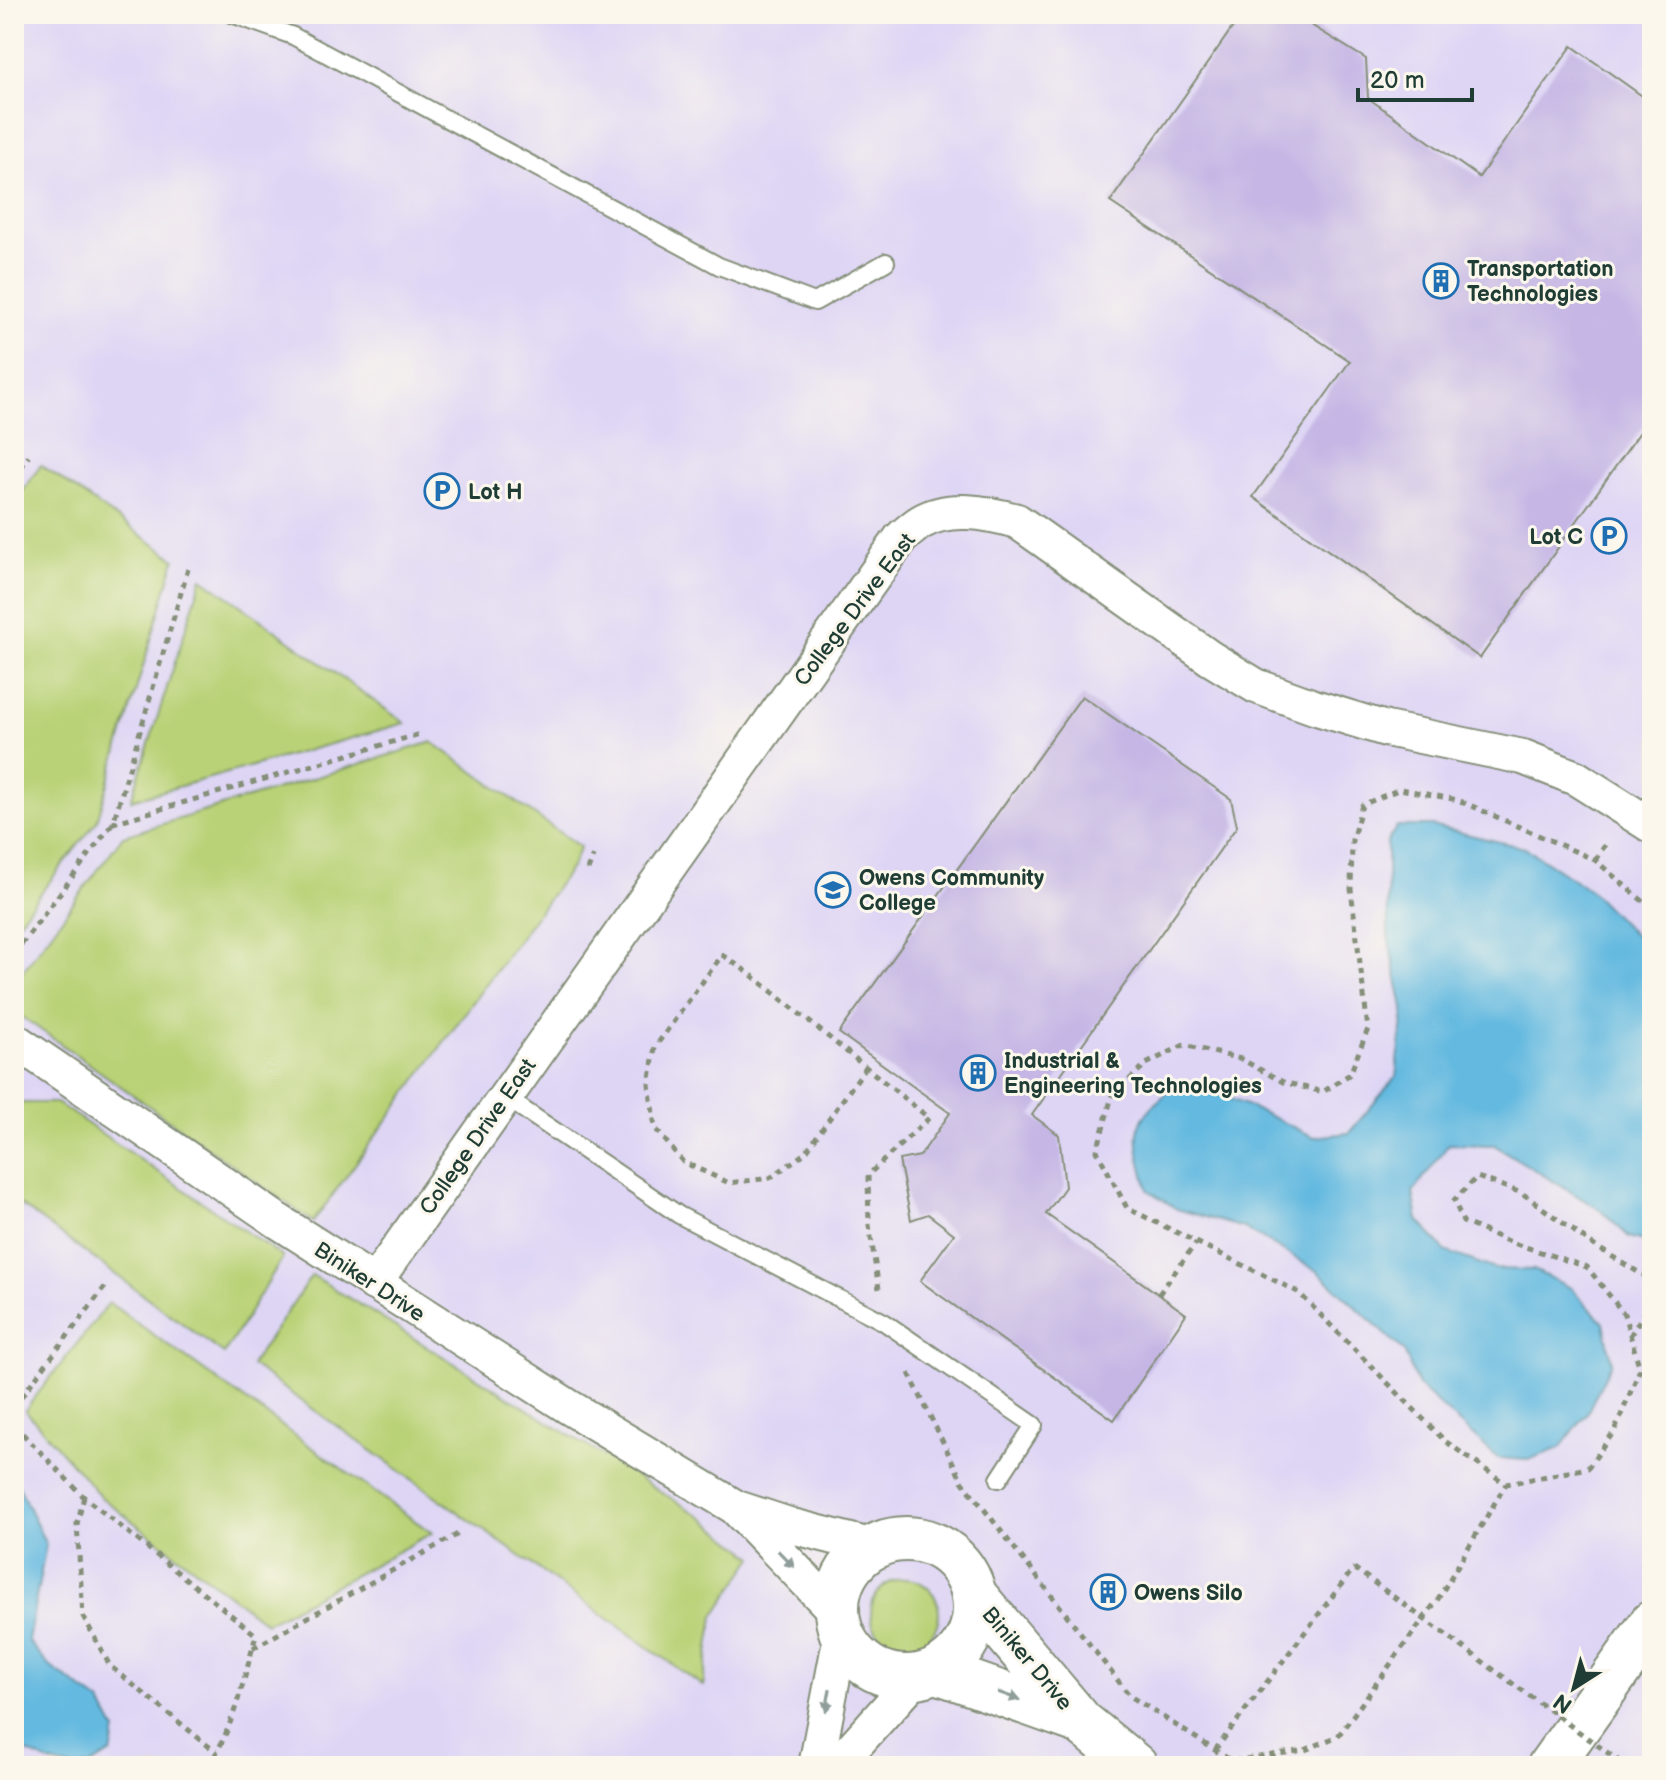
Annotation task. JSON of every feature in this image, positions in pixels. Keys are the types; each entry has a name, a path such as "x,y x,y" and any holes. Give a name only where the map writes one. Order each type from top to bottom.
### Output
{"street":[{"name":"College Drive East","path":"374,1283 901,538 923,520 952,513 985,512 1017,521 1210,658 1256,686 1386,729 1523,757 1576,778 1652,826"},
{"name":"Biniker Drive","path":"21,1051 374,1283 569,1407 735,1507 792,1526 874,1547"},
{"name":"Biniker Drive","path":"735,1507 839,1623"},
{"path":"816,1766 839,1623 839,1589 849,1568 865,1551 886,1541 909,1538 931,1543 951,1555 966,1573 974,1595 975,1617 971,1636 956,1657 926,1674 836,1766"},
{"name":"Biniker Drive","path":"974,1595 1081,1722 1135,1766"},
{"path":"839,1623 853,1655 872,1669 893,1677 926,1674"},
{"path":"1550,1766 1652,1623"},
{"name":"Biniker Drive","path":"926,1674 1081,1722"}],"lane":[{"path":"232,14 293,36 719,266 815,302 886,262"},
{"path":"505,1097 679,1215 884,1322 1034,1425 999,1479"}],"path":[{"path":"14,478 29,456"},
{"path":"14,954 113,823 188,569"},
{"path":"113,823 420,734"},
{"path":"1652,909 1595,860 1458,800 1400,789 1362,805 1352,840 1351,889 1368,1029 1350,1074 1323,1092 1283,1082 1241,1059 1184,1045 1146,1064 1112,1096 1097,1151 1127,1208 1298,1292 1445,1441 1506,1484 1588,1468 1615,1430 1640,1369 1624,1314 1587,1267 1510,1242 1463,1222 1454,1200 1477,1177 1522,1193 1593,1245 1643,1275 1652,1275"},
{"path":"588,870 593,856"},
{"path":"866,1067 805,1153 770,1178 729,1183 683,1162 655,1128 649,1084 655,1047 722,955 749,973 866,1067 929,1118 868,1175 869,1225 884,1322 962,1481 1130,1696 1232,1761 1305,1750 1338,1736 1438,1599 1506,1484"},
{"path":"1159,1294 1196,1243"},
{"path":"14,1406 108,1283"},
{"path":"1630,1336 1652,1300"},
{"path":"14,1425 84,1497 256,1635 239,1700 209,1766"},
{"path":"84,1497 77,1524 83,1616 110,1666 217,1753"},
{"path":"252,1649 458,1534"},
{"path":"1215,1750 1354,1568 1626,1766"}],"shaded area":[{"name":"Owens Community College","path":"14,14 1652,14 1652,1766 14,1766"}],"green space":[{"path":"41,465 175,559 97,821 14,927 14,504"},
{"path":"202,578 405,723 131,800"},
{"path":"432,742 580,847 572,866 313,1222 14,1011 14,983 123,836"},
{"path":"14,1103 57,1103 283,1257 224,1354 14,1200"},
{"path":"312,1275 703,1518 754,1557 714,1616 703,1686 251,1365"},
{"path":"109,1303 432,1533 266,1623 102,1498 25,1410"},
{"path":"898,1579 912,1579 924,1584 934,1594 939,1613 934,1632 924,1642 912,1647 898,1647 886,1642 876,1632 871,1620 871,1606 876,1594 886,1584"}],"water":[{"path":"1397,826 1432,826 1525,848 1590,890 1644,945 1652,970 1652,1243 1629,1237 1602,1211 1494,1145 1449,1144 1413,1192 1418,1220 1445,1251 1495,1269 1534,1270 1571,1288 1604,1323 1612,1362 1587,1413 1560,1448 1528,1460 1498,1458 1418,1386 1404,1351 1317,1271 1244,1228 1177,1209 1148,1190 1140,1158 1138,1134 1142,1120 1158,1101 1184,1081 1246,1105 1314,1137 1349,1133 1396,1077 1404,1012 1388,937 1387,842"},
{"path":"14,1483 19,1487 46,1545 28,1641 47,1664 101,1703 116,1731 111,1753 88,1766 59,1765 14,1745"}],"building":[{"name":"Transportation Technologies","path":"1242,14 1293,14 1366,59 1368,98 1479,177 1572,46 1652,103 1652,415 1480,658 1253,497 1350,361 1110,202"},
{"name":"Industrial & Engineering Technologies","path":"1082,696 1231,799 1237,826 1032,1115 1059,1135 1065,1187 1046,1214 1186,1314 1114,1420 920,1281 954,1234 928,1214 911,1220 899,1160 920,1156 950,1113 839,1033"},
{"name":"Owens Silo","path":"1106,1583 1112,1583 1117,1591 1115,1597 1106,1599 1101,1594 1101,1588"}],"place":[{"name":"Transportation Technologies","path":"1441,281"},
{"name":"Lot H","path":"442,491"},
{"name":"Lot C","path":"1609,536"},
{"name":"Owens Community College","path":"833,890"},
{"name":"Industrial & Engineering Technologies","path":"978,1073"},
{"name":"Owens Silo","path":"1108,1592"}]}
